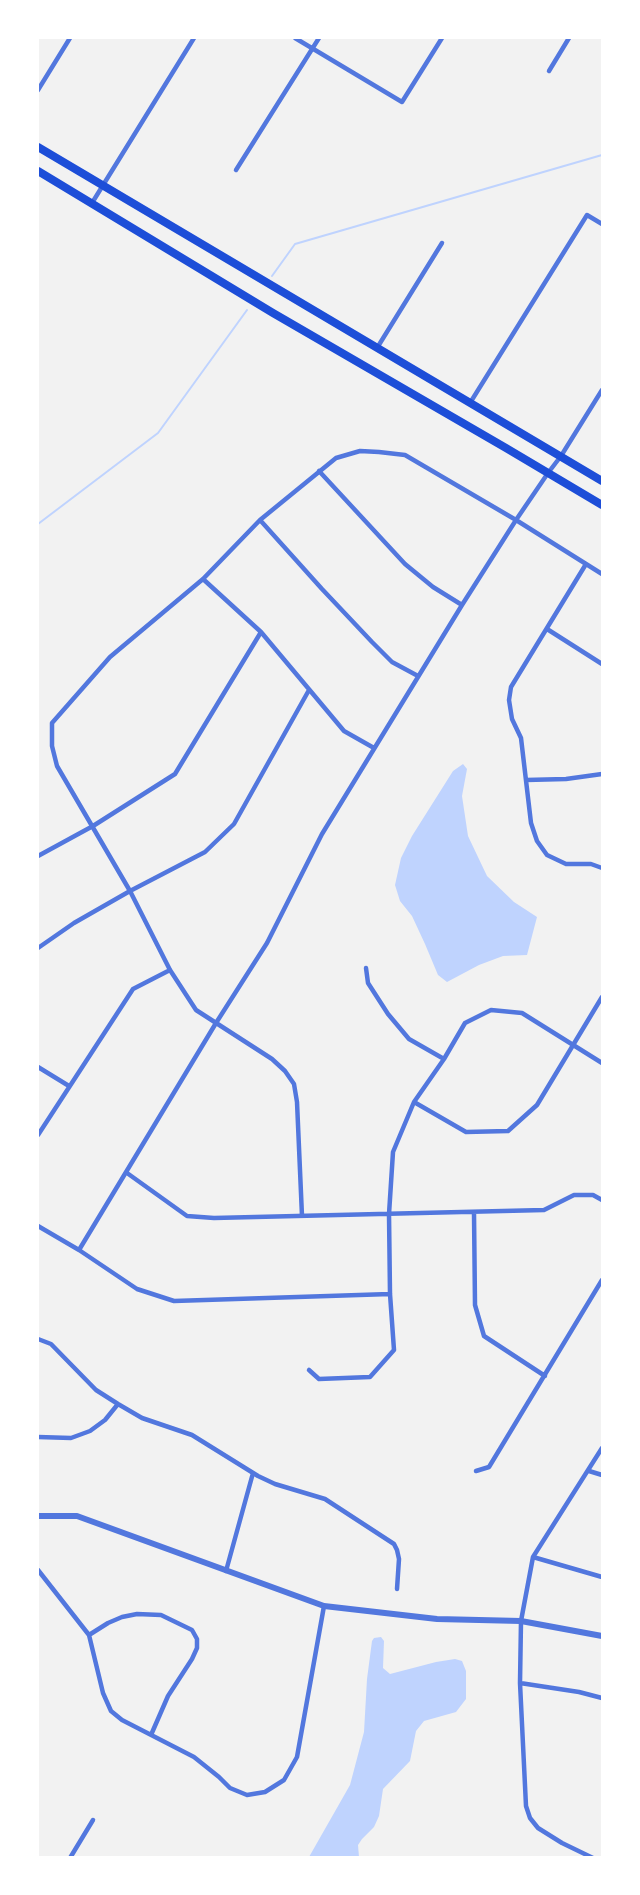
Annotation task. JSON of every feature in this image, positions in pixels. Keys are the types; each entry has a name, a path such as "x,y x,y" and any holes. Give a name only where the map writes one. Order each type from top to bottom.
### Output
{"main road":[{"path":"38,147 603,481"},
{"path":"38,171 273,313 603,505"}],"street":[{"path":"38,90 70,38"},
{"path":"92,203 194,38"},
{"path":"296,38 402,102 442,38"},
{"path":"236,170 318,38"},
{"path":"549,70 569,38"},
{"path":"470,403 587,215 603,224"},
{"path":"377,348 442,243"},
{"path":"79,1251 216,1023 267,943 322,834 374,748 516,520 561,456 603,390"},
{"path":"302,1216 297,1102 294,1084 285,1071 272,1059 196,1010 170,970 130,891 57,766 52,746 52,723 110,657 203,579 260,520 336,458 360,451 405,455 603,574"},
{"path":"319,471 405,564 433,587 462,605"},
{"path":"260,520 392,662 418,676"},
{"path":"586,564 512,687 510,700 512,719 521,738 531,824 537,841 547,855 566,864 591,864 603,868"},
{"path":"203,579 261,632 344,730 374,748"},
{"path":"547,629 603,664"},
{"path":"38,856 93,826 175,774 261,632"},
{"path":"38,948 74,923 205,852 234,824 309,690"},
{"path":"526,780 566,779 603,774"},
{"path":"366,968 368,982 388,1014 409,1039 444,1059"},
{"path":"38,1135 133,989 170,970"},
{"path":"414,1102 466,1132 508,1131 537,1105 603,997"},
{"path":"309,1370 319,1378 370,1377 394,1350 390,1294 389,1214 393,1152 414,1102 444,1059 465,1023 492,1010 522,1013 603,1063"},
{"path":"38,1067 69,1086"},
{"path":"127,1173 187,1216 214,1218 544,1210 574,1196 593,1195 603,1200"},
{"path":"474,1213 476,1305 484,1336 545,1376"},
{"path":"38,1226 137,1289 174,1301 390,1294"},
{"path":"476,1471 489,1467 603,1280"},
{"path":"38,1339 51,1344 96,1390 142,1418 192,1435 275,1484 325,1499 394,1544 399,1554 397,1589"},
{"path":"38,1437 70,1438 90,1431 105,1420 118,1404"},
{"path":"593,1857 562,1843 538,1828 530,1818 526,1806 520,1683 521,1621 533,1557 603,1448"},
{"path":"589,1471 603,1475"},
{"path":"226,1571 254,1473"},
{"path":"38,1516 76,1516 324,1606 437,1619 521,1621 603,1636"},
{"path":"533,1557 603,1577"},
{"path":"38,1570 89,1635 103,1693 111,1711 122,1720 194,1757 230,1788 248,1795 265,1792 284,1780 297,1757 324,1606"},
{"path":"89,1635 108,1623 137,1614 161,1615 192,1630 197,1639 197,1648 168,1696 151,1735"},
{"path":"520,1683 603,1698"},
{"path":"70,1857 93,1820"}],"water":[{"path":"463,764 467,769 462,796 468,836 487,876 514,902 537,917 527,955 503,956 479,965 447,982 438,975 412,916 400,901 395,885 401,858 412,836 453,771"},
{"path":"381,1637 384,1641 383,1668 390,1674 436,1662 455,1659 462,1661 466,1671 466,1699 456,1712 424,1721 416,1731 410,1761 383,1789 379,1816 374,1827 358,1845 359,1857 309,1857 350,1785 364,1732 372,1641 374,1638"}],"waterway":[{"path":"272,276 295,244 602,155"},
{"path":"38,524 158,433 247,310"}]}
